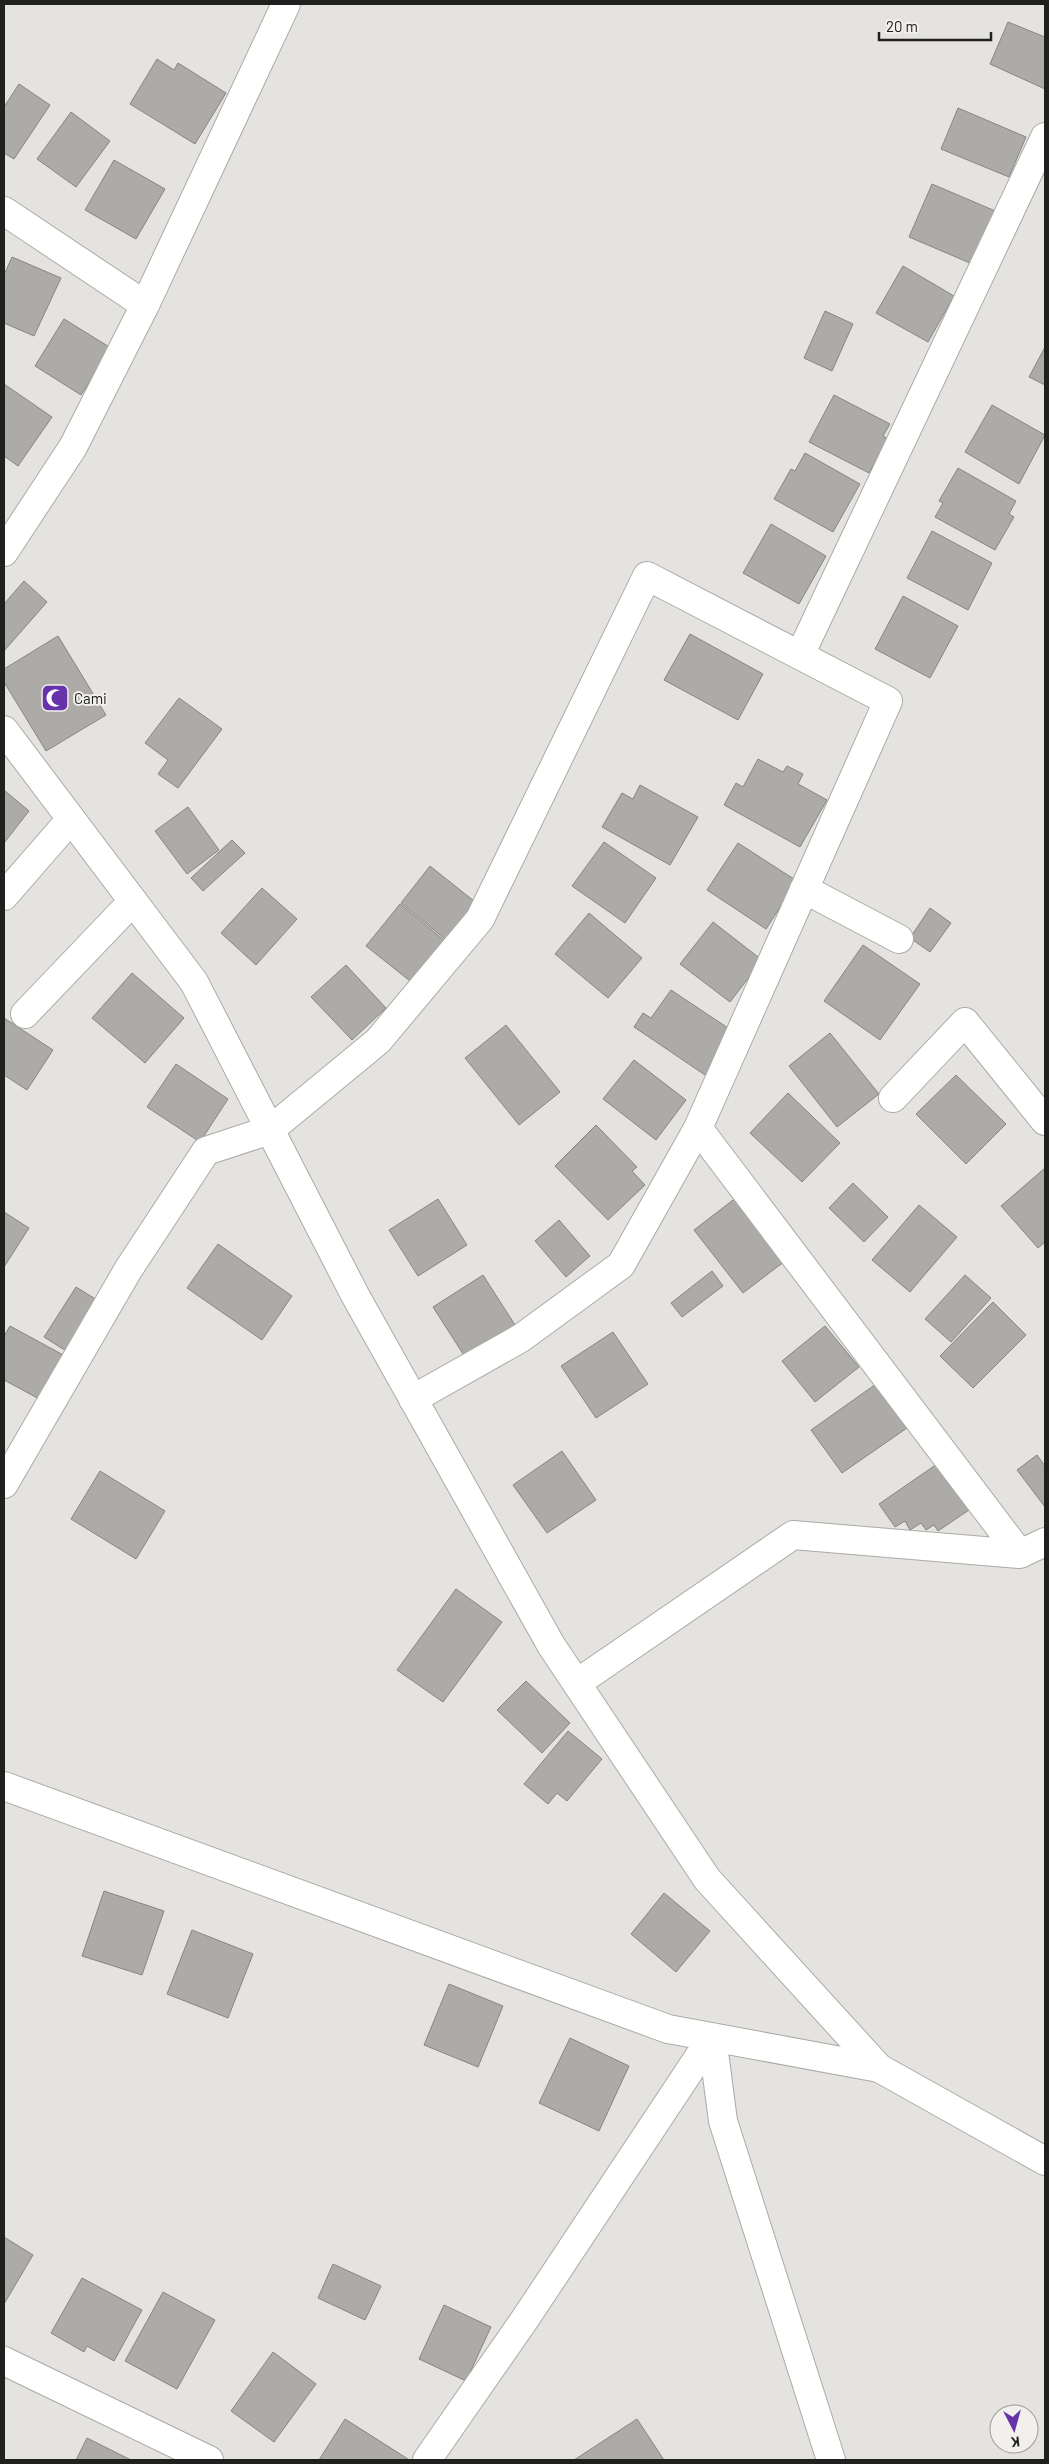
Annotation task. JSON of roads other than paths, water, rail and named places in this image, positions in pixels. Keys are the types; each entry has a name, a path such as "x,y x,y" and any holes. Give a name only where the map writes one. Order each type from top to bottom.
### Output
{"street":[{"path":"4,552 74,447 145,305 286,4"},
{"path":"800,655 1045,137"},
{"path":"4,211 145,305"},
{"path":"4,1484 128,1270 206,1151 270,1130 378,1041 480,918 647,576 888,700 698,1128 621,1265 521,1338 413,1399"},
{"path":"4,730 194,982 354,1295 551,1645 706,1878 879,2068 1045,2161"},
{"path":"4,896 71,820"},
{"path":"804,889 899,939"},
{"path":"25,1014 132,901"},
{"path":"893,1098 965,1022 1045,1121"},
{"path":"698,1128 1020,1554"},
{"path":"577,1683 793,1535 1020,1554 1045,1542"},
{"path":"4,1786 668,2029 879,2068"},
{"path":"428,2460 525,2319 712,2037"},
{"path":"712,2037 723,2121 831,2460"},
{"path":"4,2361 208,2460"}],"place":[{"name":"Cami","path":"55,698"}]}
